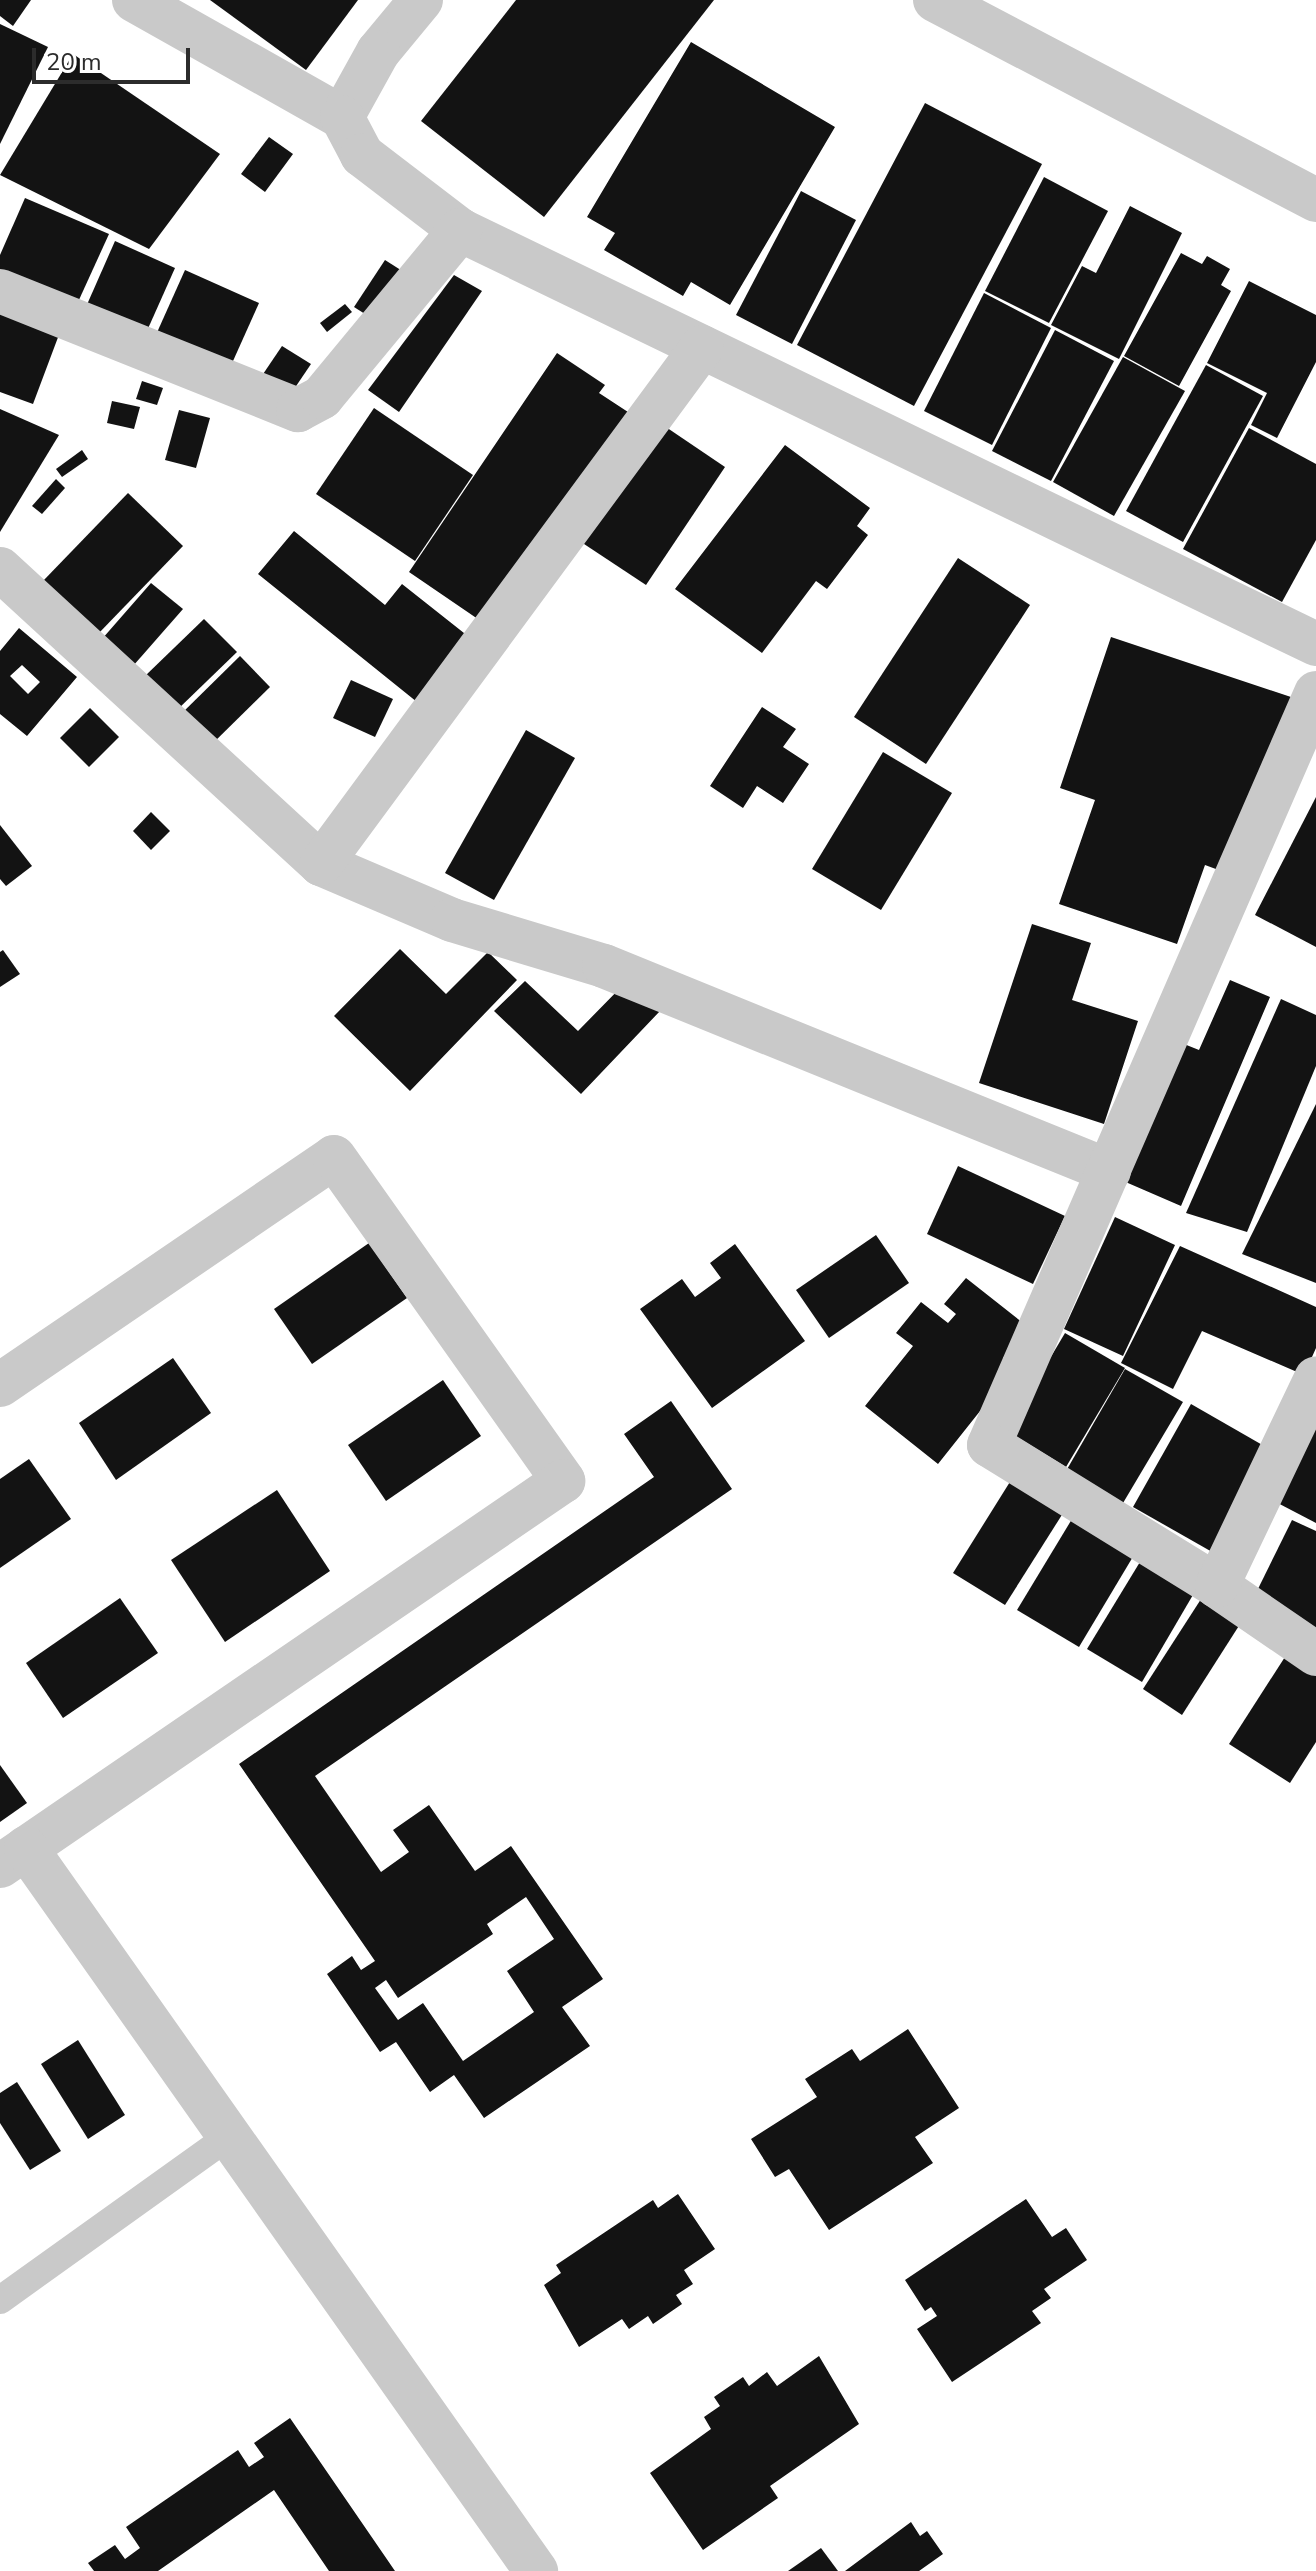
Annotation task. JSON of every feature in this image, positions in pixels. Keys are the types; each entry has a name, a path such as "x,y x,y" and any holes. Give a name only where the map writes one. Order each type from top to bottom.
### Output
{"street":[{"path":"134,0 342,117 362,155 460,230 1316,644"},
{"path":"342,117 378,52 421,0"},
{"path":"935,0 1316,200"},
{"path":"0,291 298,410 322,397 460,230"},
{"path":"321,864 702,347"},
{"path":"0,569 321,864 452,920 604,966 1109,1171"},
{"path":"1316,693 989,1445 1217,1586 1316,1654"},
{"path":"0,1385 334,1157 563,1481 13,1857 229,2136 536,2571"},
{"path":"1217,1586 1316,1378"}],"lane":[{"path":"0,2300 229,2136"}],"building":[{"path":"0,0 31,0 13,26 0,16"},
{"path":"210,0 358,0 306,70"},
{"path":"516,0 714,0 544,217 421,121"},
{"path":"0,24 48,47 0,144"},
{"path":"691,42 835,127 730,305 691,282 683,296 604,250 615,233 587,217"},
{"path":"73,54 220,154 149,249 0,175"},
{"path":"925,103 1042,164 914,406 797,345"},
{"path":"269,137 293,154 265,192 241,174"},
{"path":"1044,177 1108,211 1049,323 985,291"},
{"path":"801,191 856,220 792,344 736,315"},
{"path":"25,198 109,234 73,313 0,282 0,255"},
{"path":"1130,206 1182,233 1119,359 1051,325 1082,266 1096,273"},
{"path":"115,241 175,268 138,351 78,325"},
{"path":"1181,253 1202,264 1207,256 1230,269 1221,285 1231,291 1179,386 1124,356"},
{"path":"385,260 407,274 376,321 354,307"},
{"path":"185,270 259,303 220,390 146,357"},
{"path":"454,275 482,291 399,412 368,390"},
{"path":"1249,281 1316,315 1316,362 1277,438 1251,425 1267,393 1207,363"},
{"path":"984,293 1051,328 992,445 924,411"},
{"path":"0,301 63,324 33,404 0,392"},
{"path":"345,304 352,312 327,332 320,323"},
{"path":"1055,330 1114,361 1051,481 992,451"},
{"path":"282,346 311,364 286,401 257,383"},
{"path":"557,353 605,385 599,393 628,412 491,628 409,572"},
{"path":"1123,357 1185,391 1114,516 1053,482"},
{"path":"1206,365 1263,396 1183,542 1126,511"},
{"path":"142,381 163,388 157,405 136,399"},
{"path":"112,401 140,407 134,429 107,423"},
{"path":"374,408 473,475 415,561 316,494"},
{"path":"0,409 59,435 0,532"},
{"path":"179,410 210,418 196,468 165,460"},
{"path":"657,421 725,467 646,585 578,540"},
{"path":"1249,428 1316,464 1316,540 1282,602 1183,549"},
{"path":"785,445 870,508 857,526 868,535 827,589 816,581 762,653 675,589"},
{"path":"82,450 88,459 62,477 56,469"},
{"path":"56,479 65,488 42,514 32,506"},
{"path":"128,493 183,546 98,634 43,581"},
{"path":"294,531 385,605 402,584 469,637 417,702 258,574"},
{"path":"958,558 1030,605 926,764 854,717"},
{"path":"151,583 183,609 126,674 95,647"},
{"path":"204,619 237,652 176,711 144,677"},
{"path":"19,628 77,677 27,736 0,714 0,651","holes":["22,665 40,682 28,694 10,676"]},
{"path":"1111,637 1297,699 1224,872 1205,865 1177,944 1059,904 1095,800 1060,788"},
{"path":"240,656 270,687 208,748 178,717"},
{"path":"351,680 393,699 375,737 333,718"},
{"path":"762,707 796,729 783,747 809,764 783,803 757,786 743,808 710,786"},
{"path":"90,708 119,737 89,767 60,738"},
{"path":"526,730 575,758 494,900 445,873"},
{"path":"883,752 952,793 881,910 812,869"},
{"path":"1316,797 1316,947 1255,915"},
{"path":"151,812 170,831 151,850 133,831"},
{"path":"0,825 32,866 6,886 0,879"},
{"path":"1032,924 1091,943 1072,1000 1138,1021 1104,1124 979,1083"},
{"path":"400,949 446,994 488,952 517,980 410,1091 334,1016"},
{"path":"3,950 20,974 0,987 0,952"},
{"path":"628,980 660,1011 581,1094 494,1011 525,981 578,1031"},
{"path":"1230,980 1270,997 1181,1206 1114,1177 1174,1040 1199,1050"},
{"path":"1281,999 1316,1015 1316,1066 1247,1232 1186,1213"},
{"path":"1316,1104 1316,1283 1242,1254"},
{"path":"958,1166 1065,1216 1033,1284 927,1234"},
{"path":"1115,1217 1175,1245 1123,1356 1064,1329"},
{"path":"876,1235 909,1283 829,1338 796,1290"},
{"path":"369,1243 407,1298 312,1364 274,1309"},
{"path":"735,1244 805,1341 712,1408 640,1309 682,1279 695,1297 721,1278 710,1263"},
{"path":"1180,1246 1316,1307 1316,1348 1304,1375 1202,1331 1173,1389 1121,1363"},
{"path":"966,1278 1028,1327 1003,1358 1015,1367 938,1464 865,1406 913,1346 896,1333 921,1302 948,1323 956,1314 944,1304"},
{"path":"1065,1333 1125,1368 1066,1467 1007,1431"},
{"path":"173,1358 211,1413 116,1480 79,1423"},
{"path":"1125,1369 1183,1402 1123,1503 1066,1471"},
{"path":"443,1380 481,1436 386,1501 348,1445"},
{"path":"671,1401 732,1489 315,1776 381,1872 409,1852 393,1830 429,1805 475,1871 511,1846 603,1979 562,2007 590,2046 484,2118 454,2075 430,2092 396,2042 380,2052 327,1974 352,1956 361,1970 375,1961 239,1764 654,1477 624,1434","holes":["526,1897 554,1939 507,1971 534,2012 463,2061 423,2003 398,2020 375,1988 386,1980 398,1998 493,1934 487,1924"]},
{"path":"1191,1404 1287,1459 1228,1561 1133,1507"},
{"path":"1316,1425 1316,1523 1270,1499"},
{"path":"29,1459 71,1519 0,1568 0,1479"},
{"path":"1013,1477 1065,1510 1005,1605 953,1573"},
{"path":"277,1490 330,1571 225,1642 171,1560"},
{"path":"1072,1519 1134,1555 1079,1647 1017,1610"},
{"path":"1292,1520 1316,1531 1316,1632 1252,1601"},
{"path":"1143,1557 1197,1588 1142,1682 1087,1649"},
{"path":"1203,1596 1242,1621 1182,1715 1143,1689"},
{"path":"120,1598 158,1653 63,1718 26,1663"},
{"path":"1292,1646 1316,1661 1316,1742 1290,1783 1229,1744"},
{"path":"0,1765 27,1803 0,1822"},
{"path":"908,2029 959,2108 915,2137 933,2163 829,2230 789,2169 775,2177 751,2139 817,2097 805,2079 852,2049 860,2061"},
{"path":"78,2040 125,2115 88,2139 41,2064"},
{"path":"17,2082 61,2151 30,2170 0,2123 0,2093"},
{"path":"678,2194 715,2249 684,2270 693,2284 676,2295 682,2304 653,2324 648,2316 629,2329 622,2319 579,2347 544,2285 561,2273 556,2265 653,2200 658,2208"},
{"path":"1026,2199 1052,2237 1066,2228 1087,2260 1044,2289 1051,2298 1032,2311 1041,2323 952,2382 917,2329 937,2316 931,2307 925,2311 905,2280"},
{"path":"819,2356 859,2424 770,2486 778,2498 703,2550 650,2473 711,2429 704,2417 720,2406 714,2397 743,2377 749,2386 767,2372 777,2386"},
{"path":"290,2418 395,2571 329,2571 274,2490 158,2571 94,2571 88,2563 115,2545 125,2559 140,2548 126,2527 238,2450 249,2467 264,2457 254,2443"},
{"path":"911,2522 920,2536 927,2531 943,2554 919,2571 845,2571"},
{"path":"821,2548 838,2571 788,2571"}]}
